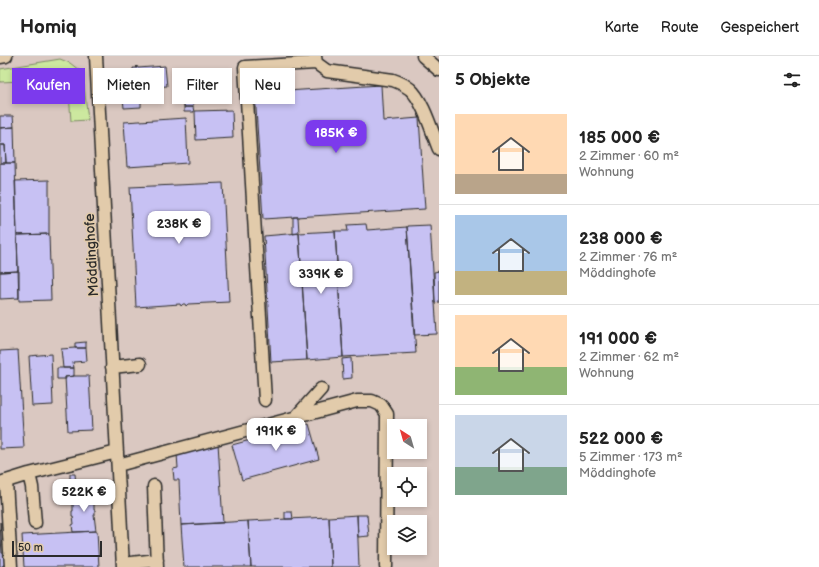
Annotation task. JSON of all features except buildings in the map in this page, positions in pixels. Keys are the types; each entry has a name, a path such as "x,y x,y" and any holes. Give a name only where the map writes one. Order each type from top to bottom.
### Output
{"street":[{"path":"0,57 6,56"},
{"name":"Möddinghofe","path":"96,56 123,566"},
{"path":"423,56 439,70"},
{"path":"265,400 245,67 316,60 327,71 393,80 401,83 411,90 422,107 439,149"},
{"path":"112,367 140,364"},
{"path":"295,418 320,389"},
{"path":"118,465 357,401 372,401 381,405 387,414 386,567"},
{"path":"11,567 3,482 117,452"},
{"path":"30,474 35,523"},
{"path":"123,566 157,563 154,486"}],"green space":[{"path":"60,59 70,63 76,68 12,68 12,81 0,82 0,69"},
{"path":"85,94 88,120 71,121 70,104 85,104"}]}
